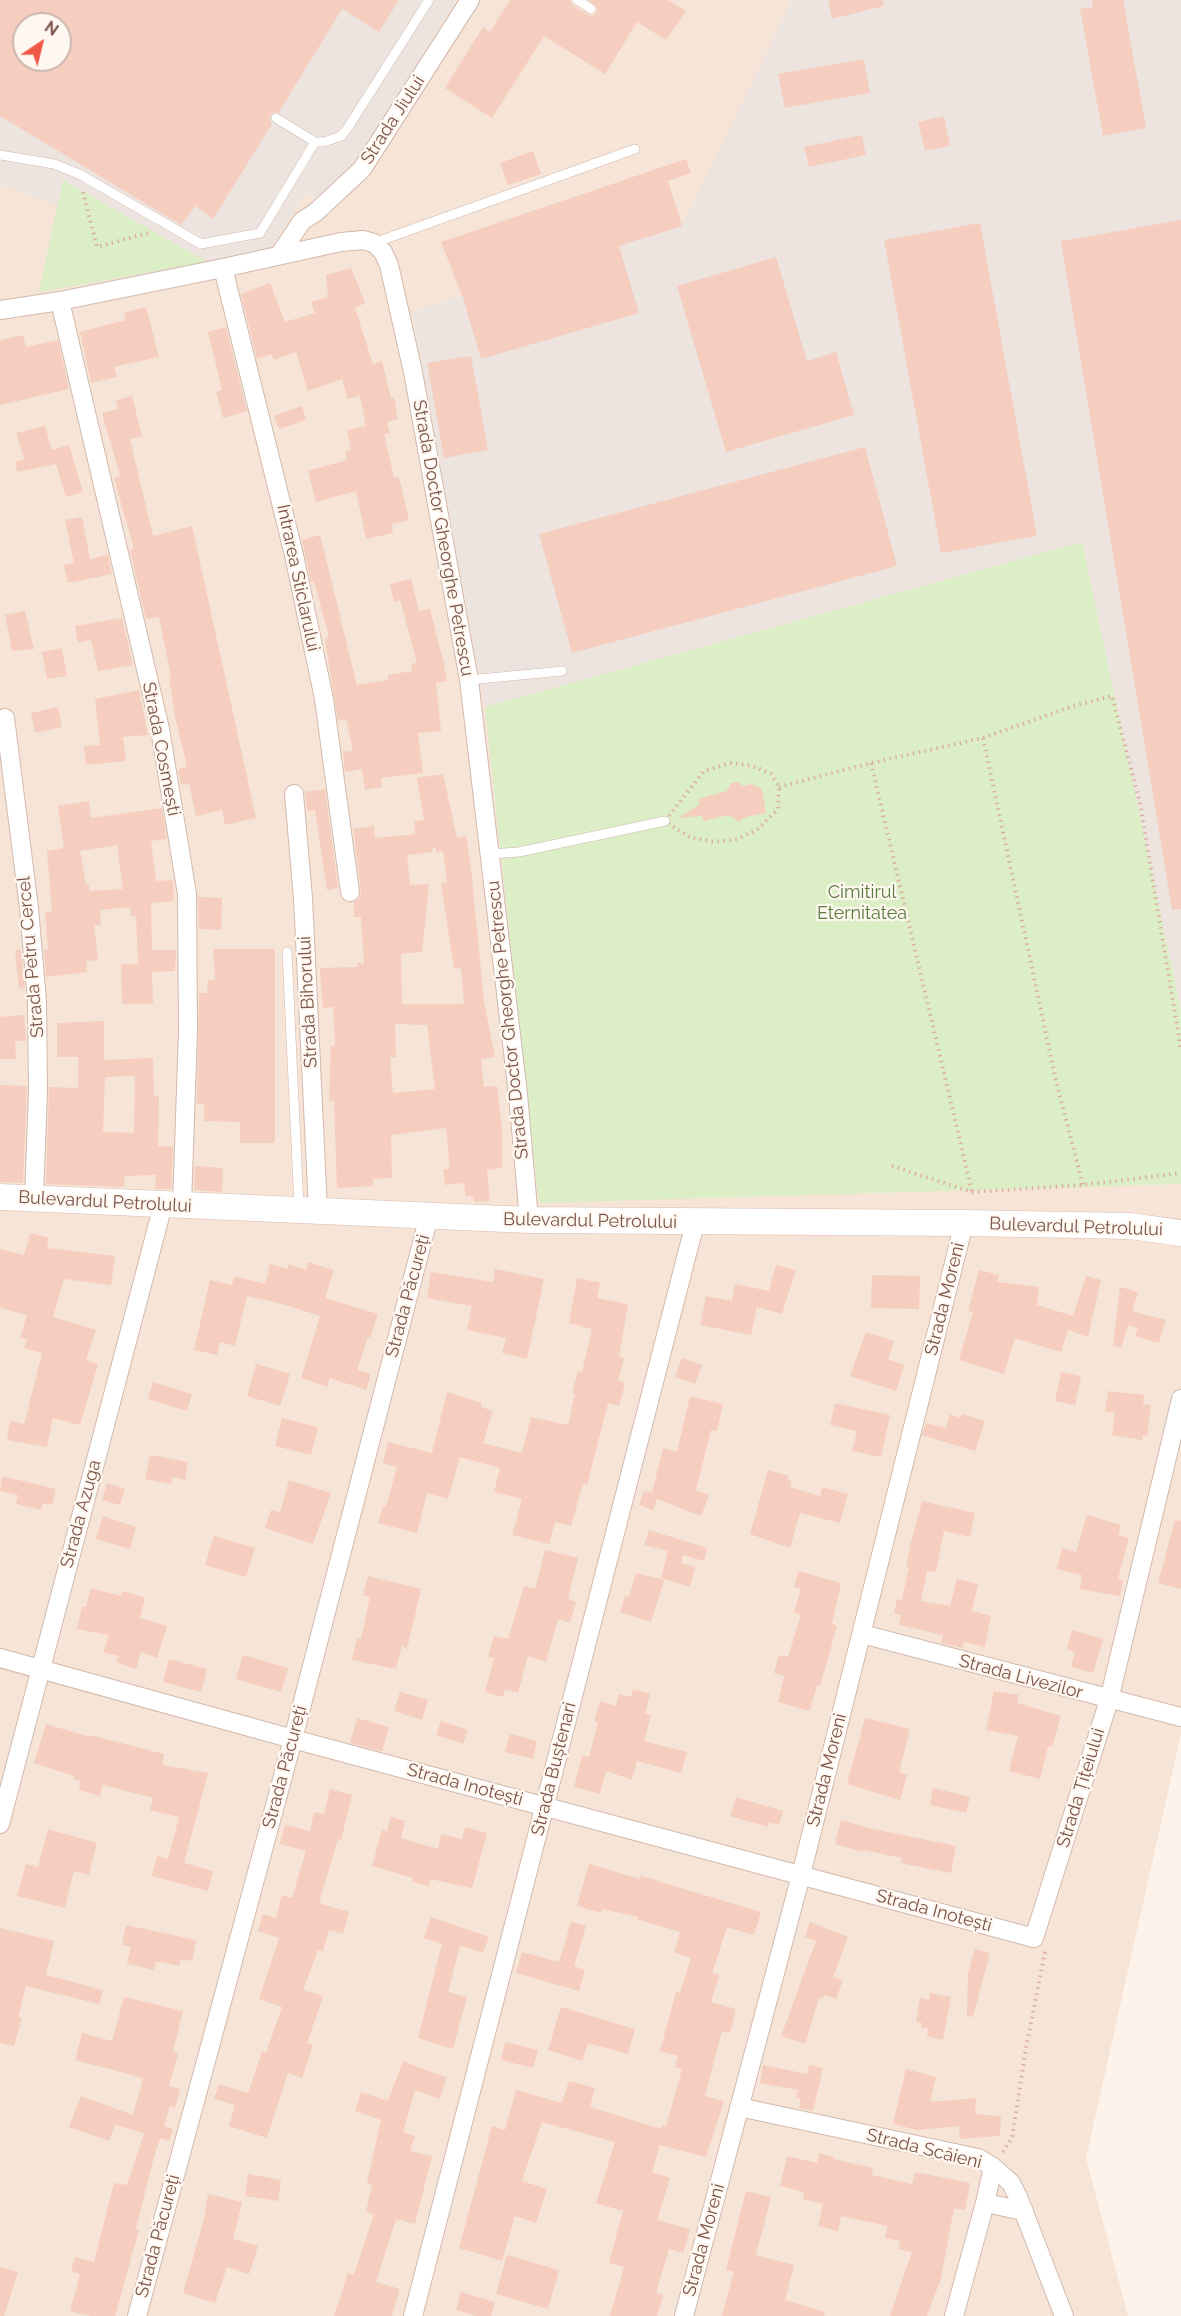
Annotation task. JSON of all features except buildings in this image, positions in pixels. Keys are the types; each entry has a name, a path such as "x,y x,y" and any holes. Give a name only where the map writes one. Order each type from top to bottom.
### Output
{"street":[{"name":"Strada Jiului","path":"280,254 302,221 316,212 362,169 471,0"},
{"path":"0,310 60,301 341,242 363,240 374,243"},
{"name":"Strada Doctor Gheorghe Petrescu","path":"374,243 383,252 389,265 411,362 469,680 518,1094 529,1220"},
{"name":"Intrarea Sticlarului","path":"223,268 294,555 324,699 350,892"},
{"name":"Strada Cosmești","path":"60,301 160,729 187,894 188,1031 173,1205"},
{"name":"Strada Petru Cercel","path":"5,718 37,1001 38,1091 34,1198"},
{"name":"Strada Bihorului","path":"294,794 303,898 309,1210"},
{"name":"Bulevardul Petrolului","path":"0,1197 529,1220 1130,1226 1181,1233"},
{"name":"Strada Azuga","path":"0,1824 41,1669 173,1205"},
{"name":"Strada Păcureți","path":"137,2316 206,2053 293,1739 429,1216"},
{"name":"Strada Buștenari","path":"412,2316 695,1223"},
{"name":"Strada Moreni","path":"684,2316 801,1875 964,1223"},
{"name":"Strada Țițeiului","path":"1034,1938 1109,1700 1181,1399"},
{"name":"Strada Livezilor","path":"862,1634 1181,1717"},
{"name":"Strada Inotești","path":"0,1658 1034,1938"},
{"name":"Strada Scăieni","path":"739,2107 978,2158 993,2167 954,2316"},
{"path":"993,2167 1011,2183 1064,2316"},
{"path":"985,2203 1024,2211"}],"lane":[{"path":"276,118 315,142 324,142 341,136 429,0"},
{"path":"577,0 591,9"},
{"path":"0,155 54,164 79,174 201,244 260,233 315,142"},
{"path":"374,243 635,149"},
{"path":"469,680 562,670"},
{"path":"489,854 519,852 665,821"},
{"path":"287,952 309,1210"}],"path":[{"path":"79,174 97,247 170,227"},
{"path":"779,787 871,763 983,738 1074,706 1112,696 1140,803 1181,1050"},
{"path":"983,738 1054,1070 1083,1185"},
{"path":"730,763 753,766 771,774 779,787 778,809 757,830 737,839 716,842 691,838 665,821 704,771 730,763"},
{"path":"871,763 972,1192"},
{"path":"892,1166 972,1192 1083,1185 1181,1173"},
{"path":"993,2167 1012,2138 1026,2048 1044,1964 1046,1944 1034,1938"}],"shaded area":[{"path":"0,0 1181,0 1181,1734 1086,2158 1128,2316 0,2316"},
{"path":"0,0 456,0 352,170 321,202 306,193 271,248 196,265 39,292 57,206 8,187 0,188"},
{"path":"792,0 1181,0 1181,1018 1082,542 485,707 412,311 682,226"}],"green space":[{"path":"63,180 207,262 39,292"},
{"name":"Cimitirul Eternitatea","path":"1082,542 1181,1010 1181,1184 539,1203 485,707"}]}
